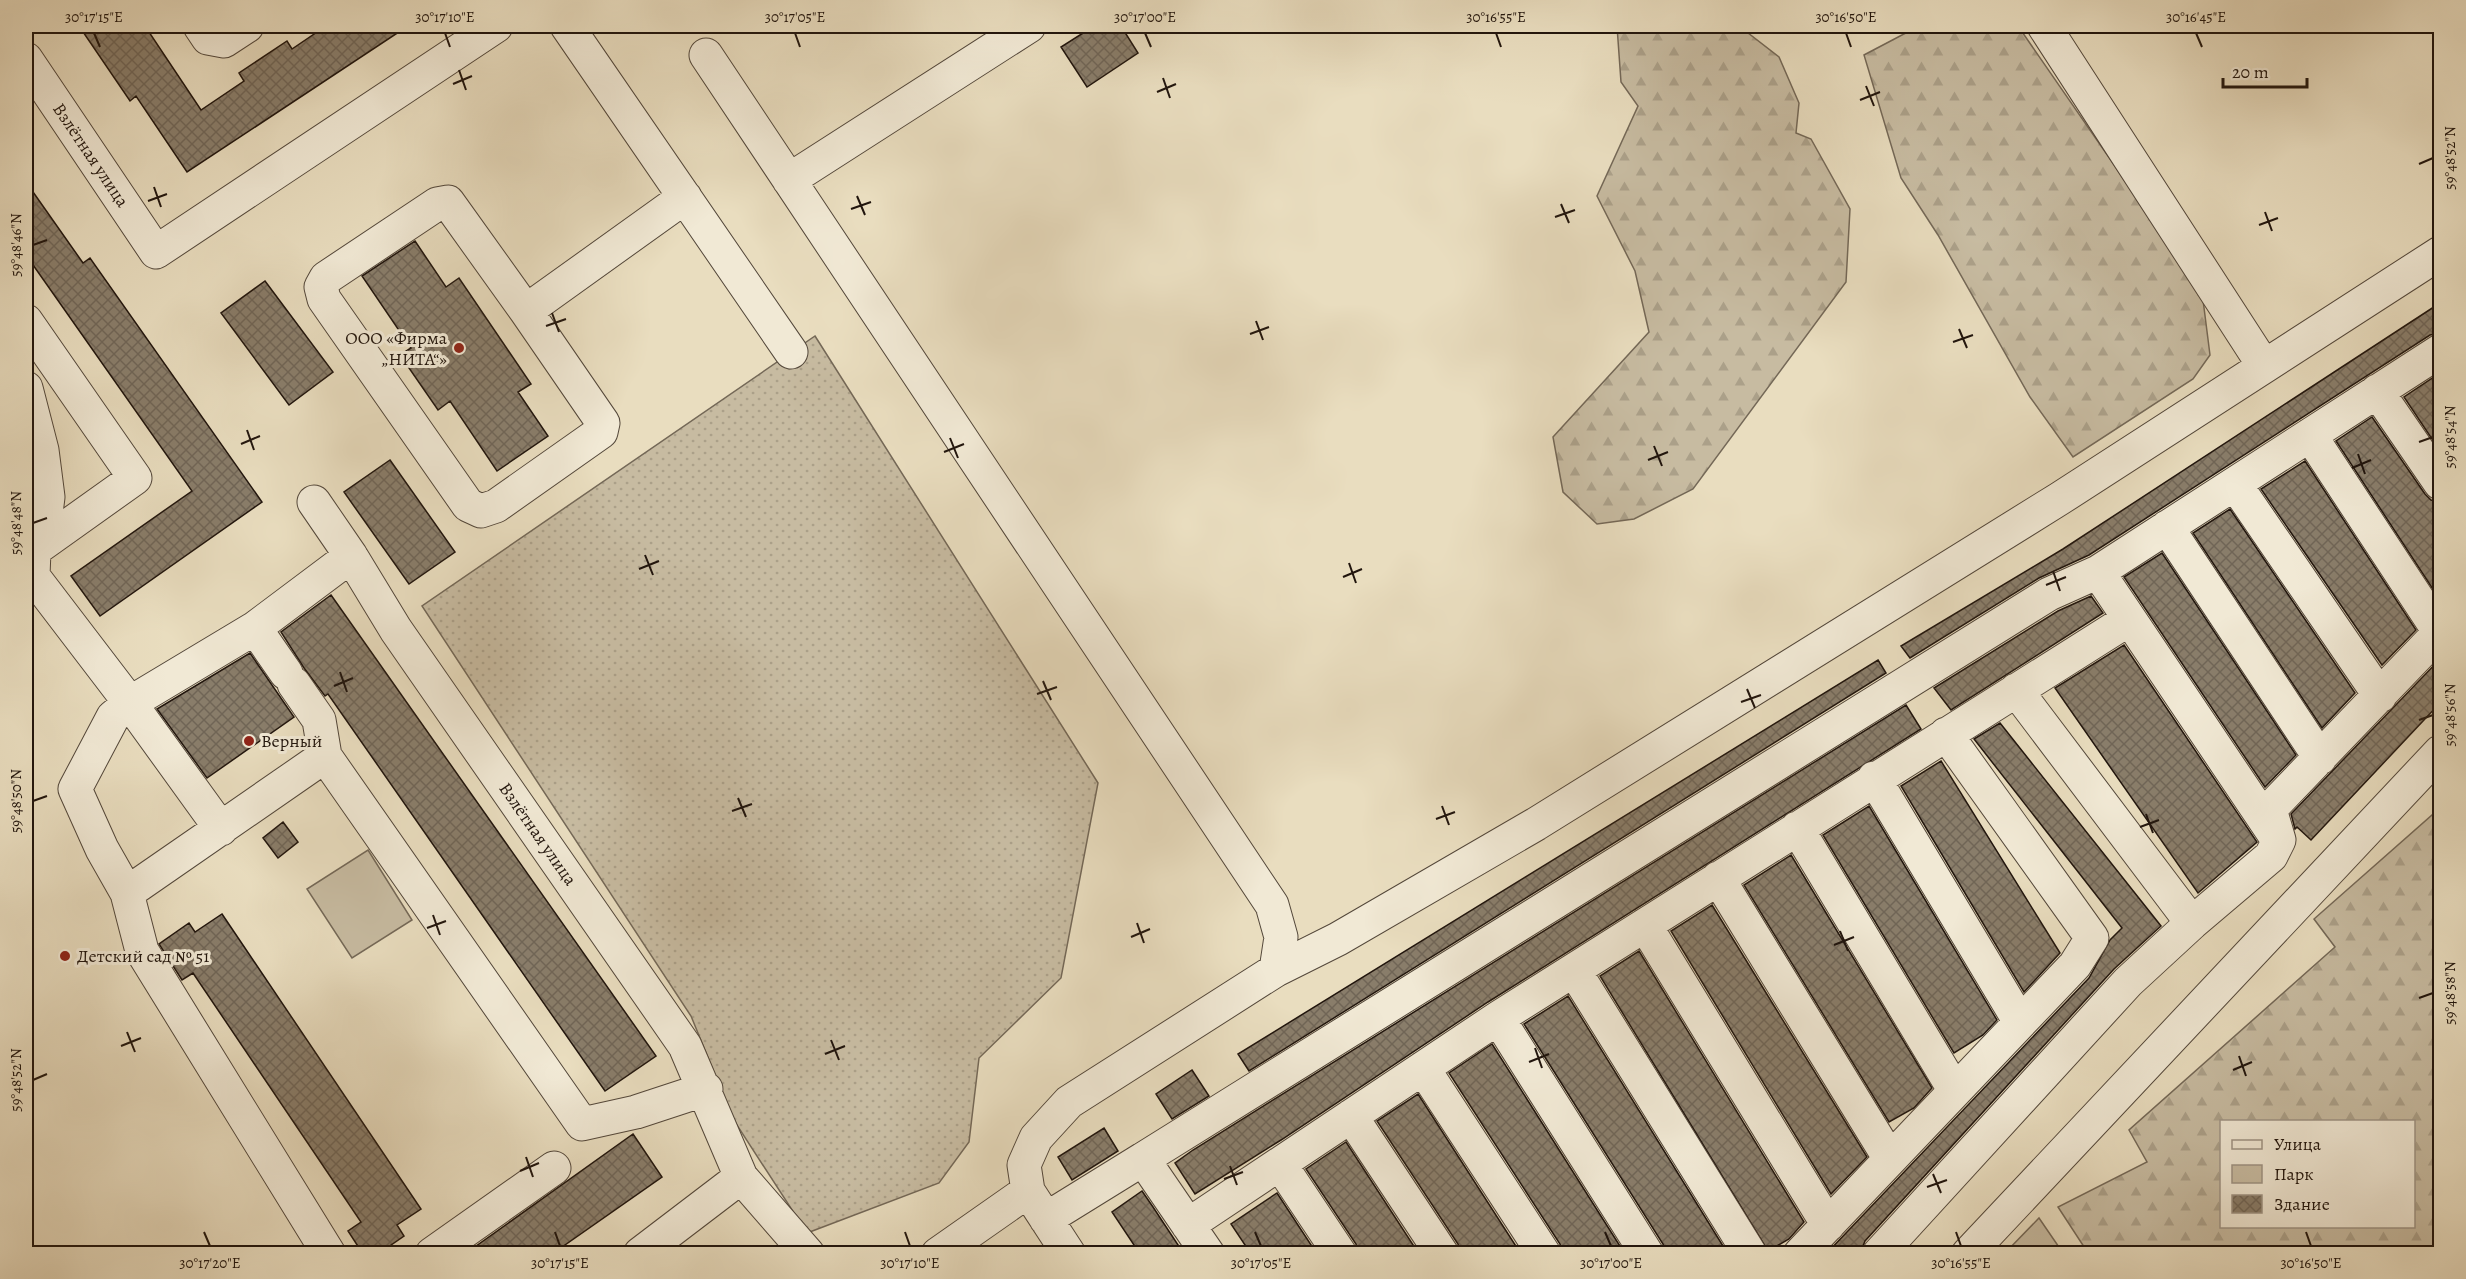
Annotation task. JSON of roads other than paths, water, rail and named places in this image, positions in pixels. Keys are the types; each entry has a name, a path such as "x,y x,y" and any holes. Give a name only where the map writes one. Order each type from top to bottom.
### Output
{"street":[{"path":"200,26 208,38 224,41 247,26"},
{"path":"567,26 791,352"},
{"path":"789,180 1029,26"},
{"path":"2044,26 2264,366"},
{"name":"Взлётная улица","path":"26,58 156,252 487,28"},
{"path":"706,55 1272,905 1281,937 1276,970"},
{"path":"526,311 685,196"},
{"path":"448,202 526,311 603,423 601,432 496,506 481,511 468,505 324,299 321,287 326,278 437,204 448,202"},
{"path":"1069,1254 1028,1191 1024,1165 1036,1138 1069,1102 1276,970 1338,939 1536,824 2059,499 2440,253"},
{"path":"26,321 135,478 34,550"},
{"path":"1046,1219 2049,594 2098,572 2440,351"},
{"path":"26,388 42,450 48,497 45,521 34,550 33,576 130,703 221,829"},
{"path":"2377,391 2440,483"},
{"path":"1879,1254 2128,982 2192,923 2271,856 2278,840 2270,809 2440,633 2310,435"},
{"path":"2235,483 2380,696"},
{"name":"Взлётная улица","path":"314,502 351,556 396,630 685,1046 741,1177 808,1254"},
{"path":"2167,527 2320,758"},
{"path":"329,1254 142,951 127,893 102,849 75,789 112,717 130,703 255,628 351,556"},
{"path":"2098,572 2128,620 2278,840"},
{"path":"1188,1225 1498,1018 1874,778 2128,620"},
{"path":"255,628 320,720 325,756 582,1124 636,1112 705,1089"},
{"path":"2016,690 2192,923"},
{"path":"1800,1254 2075,965 2092,938 1946,734"},
{"path":"1968,1254 2440,752"},
{"path":"127,893 325,756"},
{"path":"1874,778 2020,1022"},
{"path":"1797,828 1955,1091"},
{"path":"1718,878 1890,1159"},
{"path":"1645,925 1828,1225"},
{"path":"1574,970 1750,1254"},
{"path":"1498,1018 1647,1254"},
{"path":"1423,1068 1544,1254"},
{"path":"1351,1116 1442,1254"},
{"path":"1143,1160 1208,1254"},
{"path":"1280,1164 1340,1254"},
{"path":"432,1254 555,1168"},
{"path":"640,1254 741,1177"},
{"path":"938,1254 1028,1191"}],"place":[{"name":"ООО «Фирма „НИТА“»","path":"459,348"},
{"name":"Верный","path":"249,741"},
{"name":"Детский сад № 51","path":"65,956"}]}
